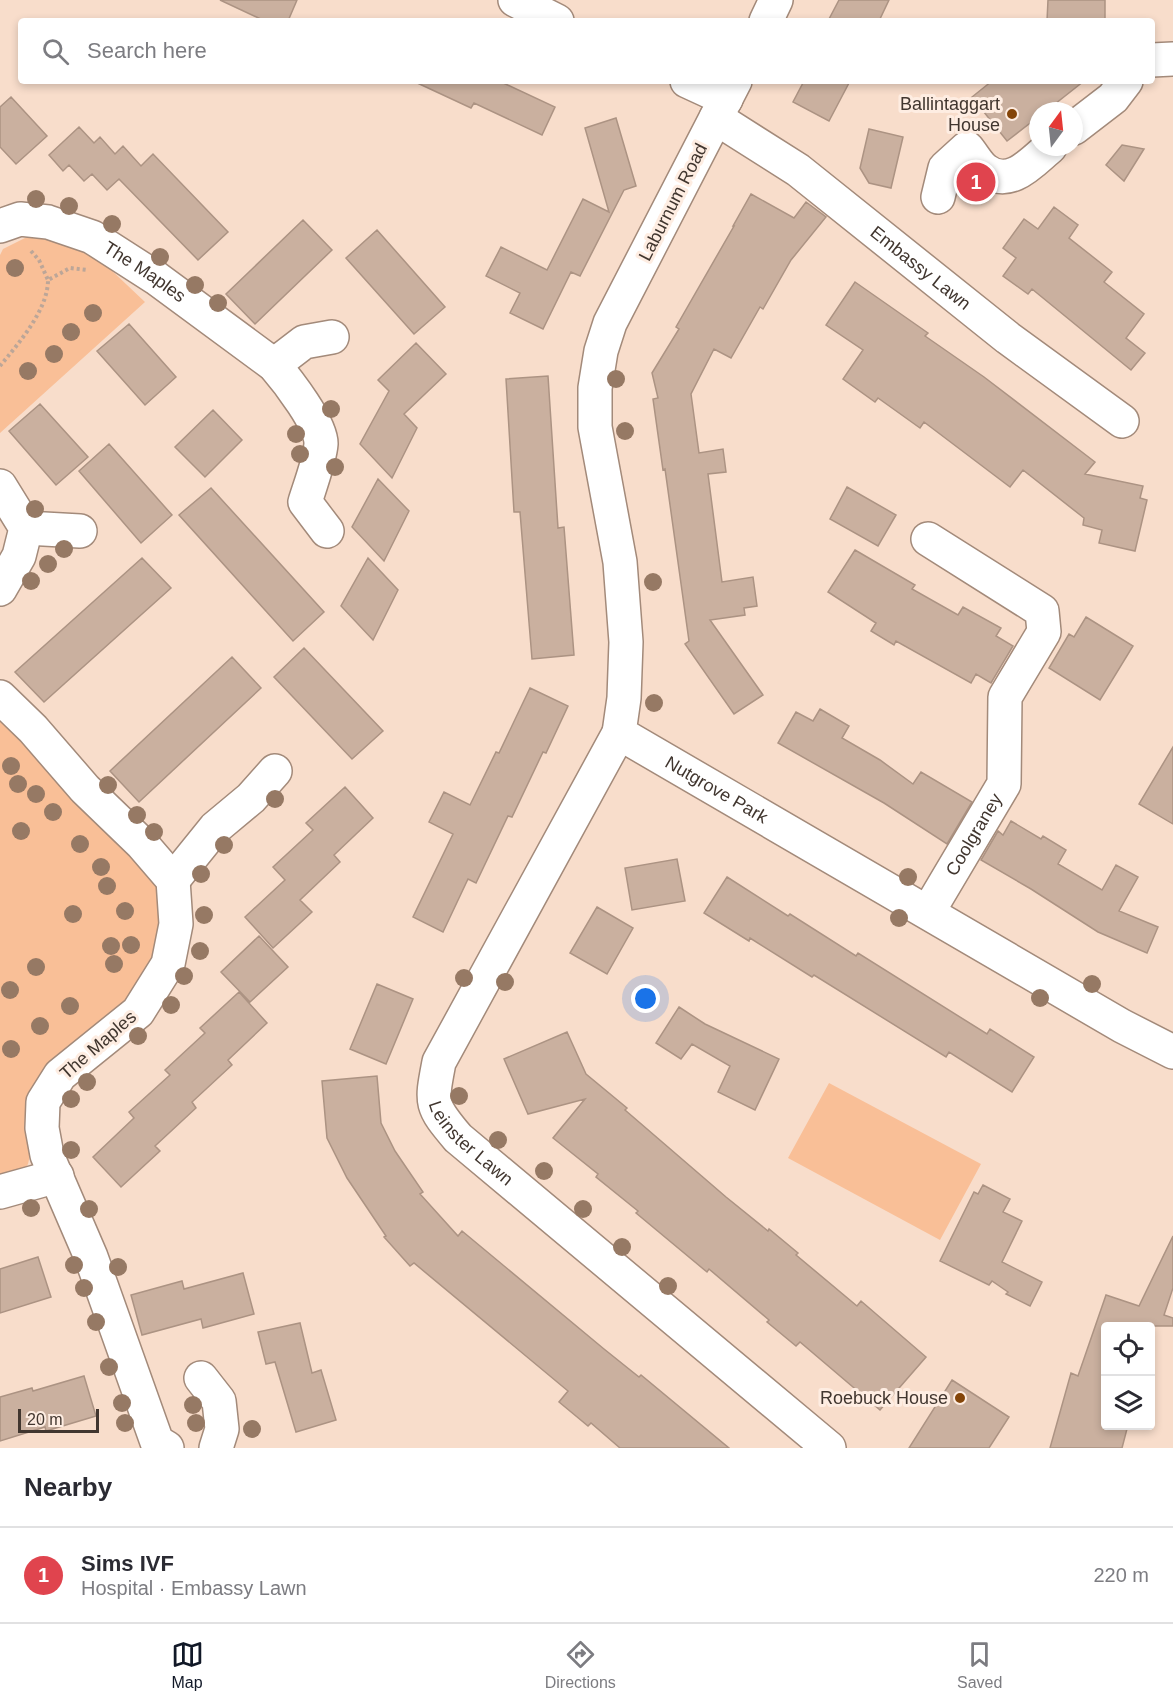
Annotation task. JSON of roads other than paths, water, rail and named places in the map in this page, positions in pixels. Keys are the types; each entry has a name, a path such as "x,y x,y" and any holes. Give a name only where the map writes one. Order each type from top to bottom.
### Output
{"street":[{"path":"515,0 551,18"},
{"path":"767,18 776,0"},
{"path":"1155,60 1173,59"},
{"name":"Embassy Lawn","path":"694,84 726,99 798,170 1008,338 1122,421"},
{"path":"1083,121 1113,98 1124,84"},
{"name":"Laburnum Road","path":"619,733 624,698 626,642 620,562 595,427 595,388 601,351 610,323 726,99"},
{"path":"938,197 945,168 967,148 985,170 1000,177 1013,176 1039,156"},
{"name":"The Maples","path":"0,226 20,219 48,222 92,237 156,278 274,365 290,383 310,414 321,442 305,502 327,531"},
{"path":"274,365 304,342 333,337"},
{"path":"0,486 26,528 19,556 0,589"},
{"path":"26,528 80,531"},
{"name":"Coolgraney","path":"928,539 1042,611 1044,632 1005,697 1004,784 928,912"},
{"path":"0,697 33,729 85,789 142,844 173,880 215,828 251,798 275,771"},
{"name":"Nutgrove Park","path":"619,733 1104,1016 1173,1052"},
{"name":"Leinster Lawn","path":"619,733 439,1062 433,1094 438,1113 458,1138 828,1448"},
{"name":"The Maples","path":"155,1446 91,1257 47,1155 42,1128 43,1102 60,1075 138,1012 168,964 176,924 173,880"},
{"path":"0,1192 57,1176"},
{"path":"201,1378 219,1401 222,1429 216,1448"}],"place":[{"name":"Ballintaggart House","path":"1012,114"},
{"name":"Sims IVF","path":"976,182"},
{"name":"Roebuck House","path":"960,1398"}]}
